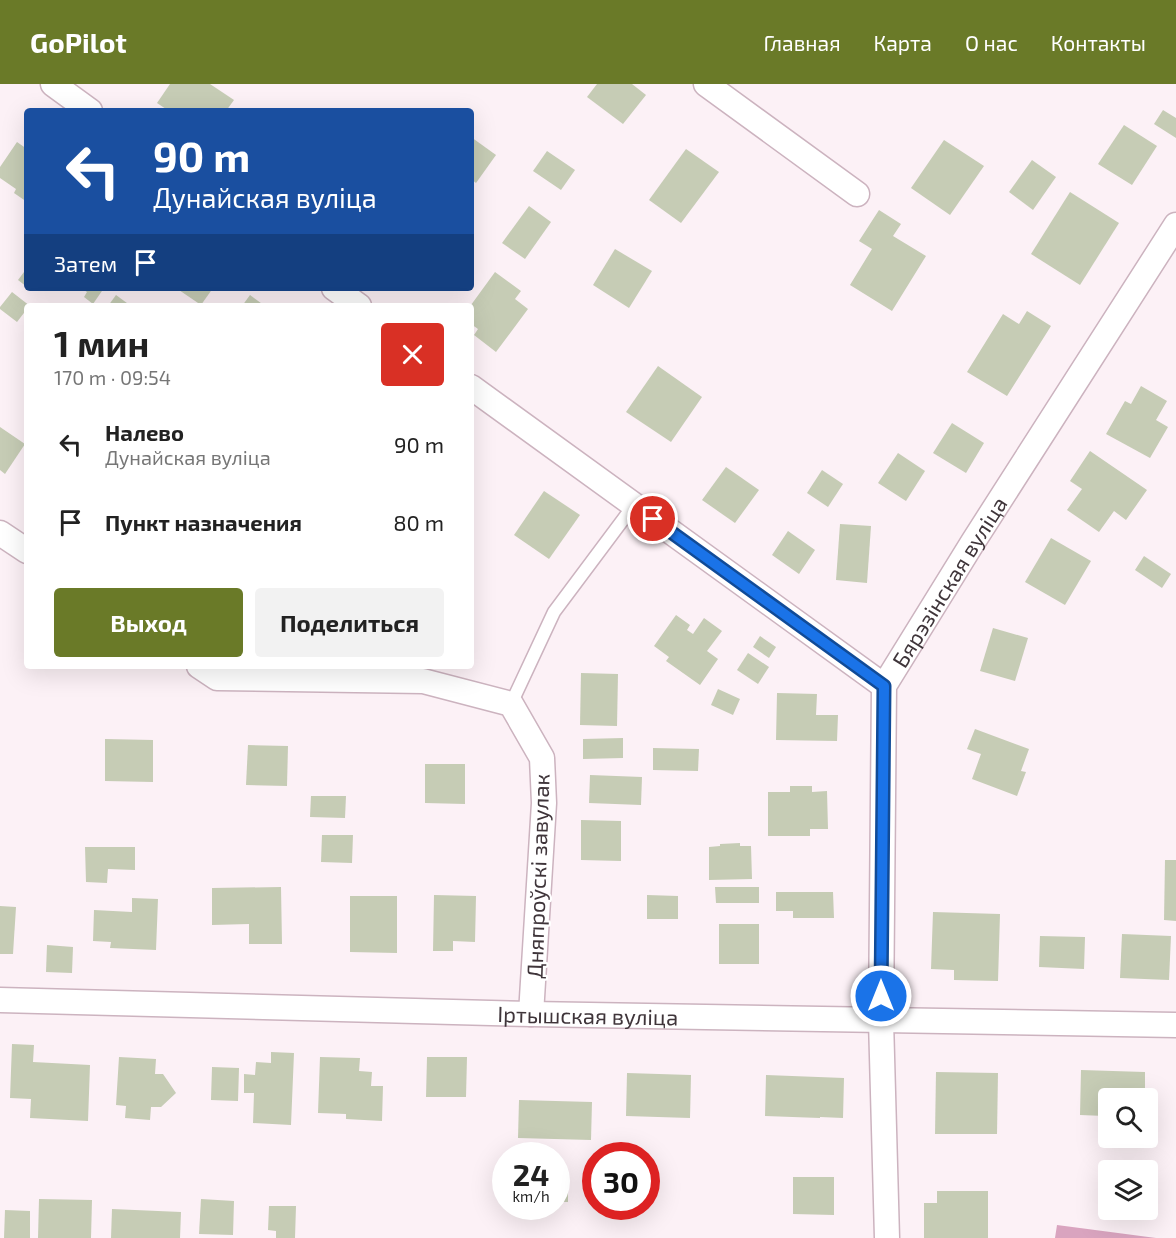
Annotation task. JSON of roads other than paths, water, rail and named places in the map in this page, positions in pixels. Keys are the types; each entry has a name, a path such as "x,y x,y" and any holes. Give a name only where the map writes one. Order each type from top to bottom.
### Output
{"street":[{"path":"53,84 86,108"},
{"path":"706,84 857,194"},
{"name":"Бярэзінская вуліца","path":"887,1238 881,1020 884,686 973,542 1176,225"},
{"path":"338,291 355,303"},
{"path":"474,389 884,686"},
{"path":"0,533 24,549"},
{"path":"204,669 217,678 423,681 511,704"},
{"name":"Дняпроўскі завулак","path":"511,704 542,758 544,802 531,1014"},
{"name":"Іртышская вуліца","path":"0,1000 531,1014 1176,1025"}],"lane":[{"path":"511,704 554,612 634,505"}]}
